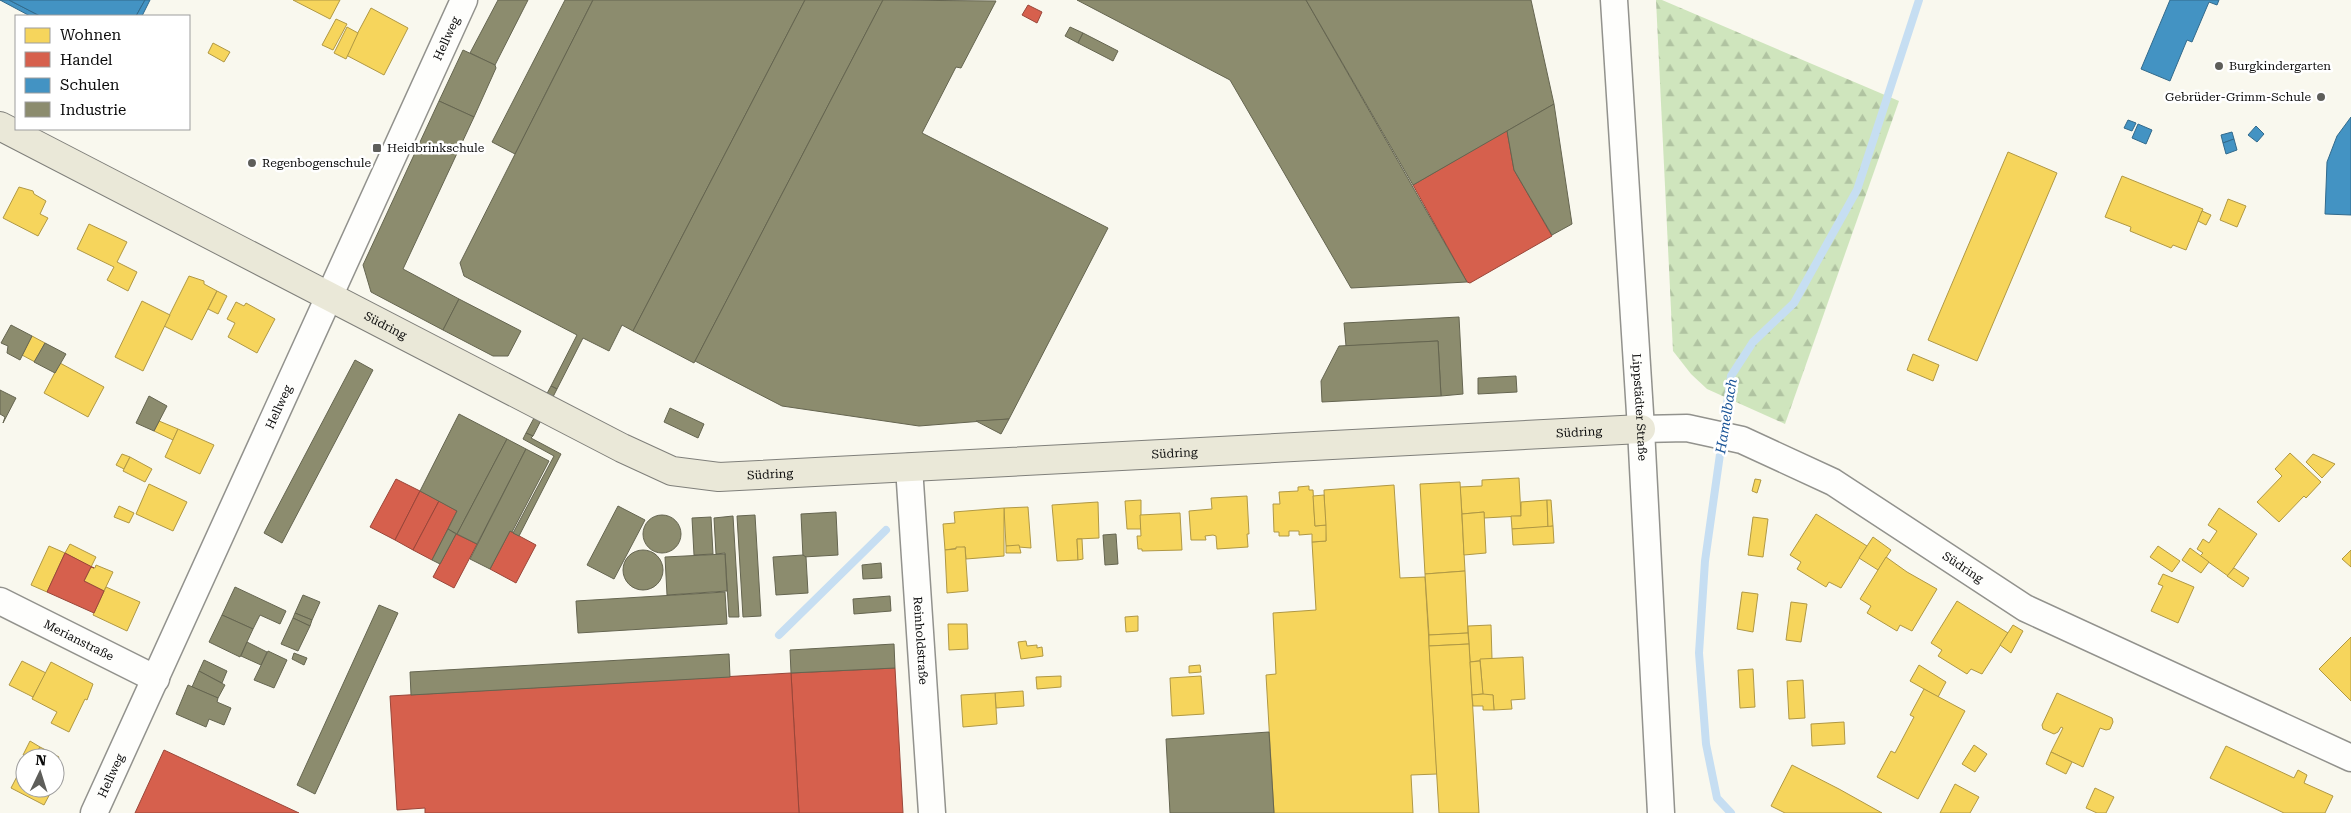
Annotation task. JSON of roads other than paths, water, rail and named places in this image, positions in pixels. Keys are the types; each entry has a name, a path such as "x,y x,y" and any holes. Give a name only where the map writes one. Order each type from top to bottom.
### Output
{"main road":[{"name":"Südring","path":"0,126 329,298 622,448 672,471 719,477 1641,429"}],"street":[{"name":"Lippstädter Straße","path":"1614,0 1641,429 1661,813"},
{"name":"Hellweg","path":"94,813 329,298 457,3"},
{"name":"Südring","path":"1641,429 1687,428 1742,440 1833,482 2025,608 2351,758"},
{"name":"Reinholdstraße","path":"909,467 932,813"},
{"name":"Merianstraße","path":"0,601 156,679"}],"waterway":[{"name":"Hamelbach","path":"1731,813 1717,798 1706,744 1699,653 1705,561 1731,376 1753,342 1794,303 1857,190 1919,0"},
{"path":"779,635 886,530"}],"place":[{"name":"Burgkindergarten","path":"2219,66"},
{"name":"Gebrüder-Grimm-Schule","path":"2321,97"},
{"name":"Heidbrinkschule","path":"377,148"},
{"name":"Regenbogenschule","path":"252,163"}]}
